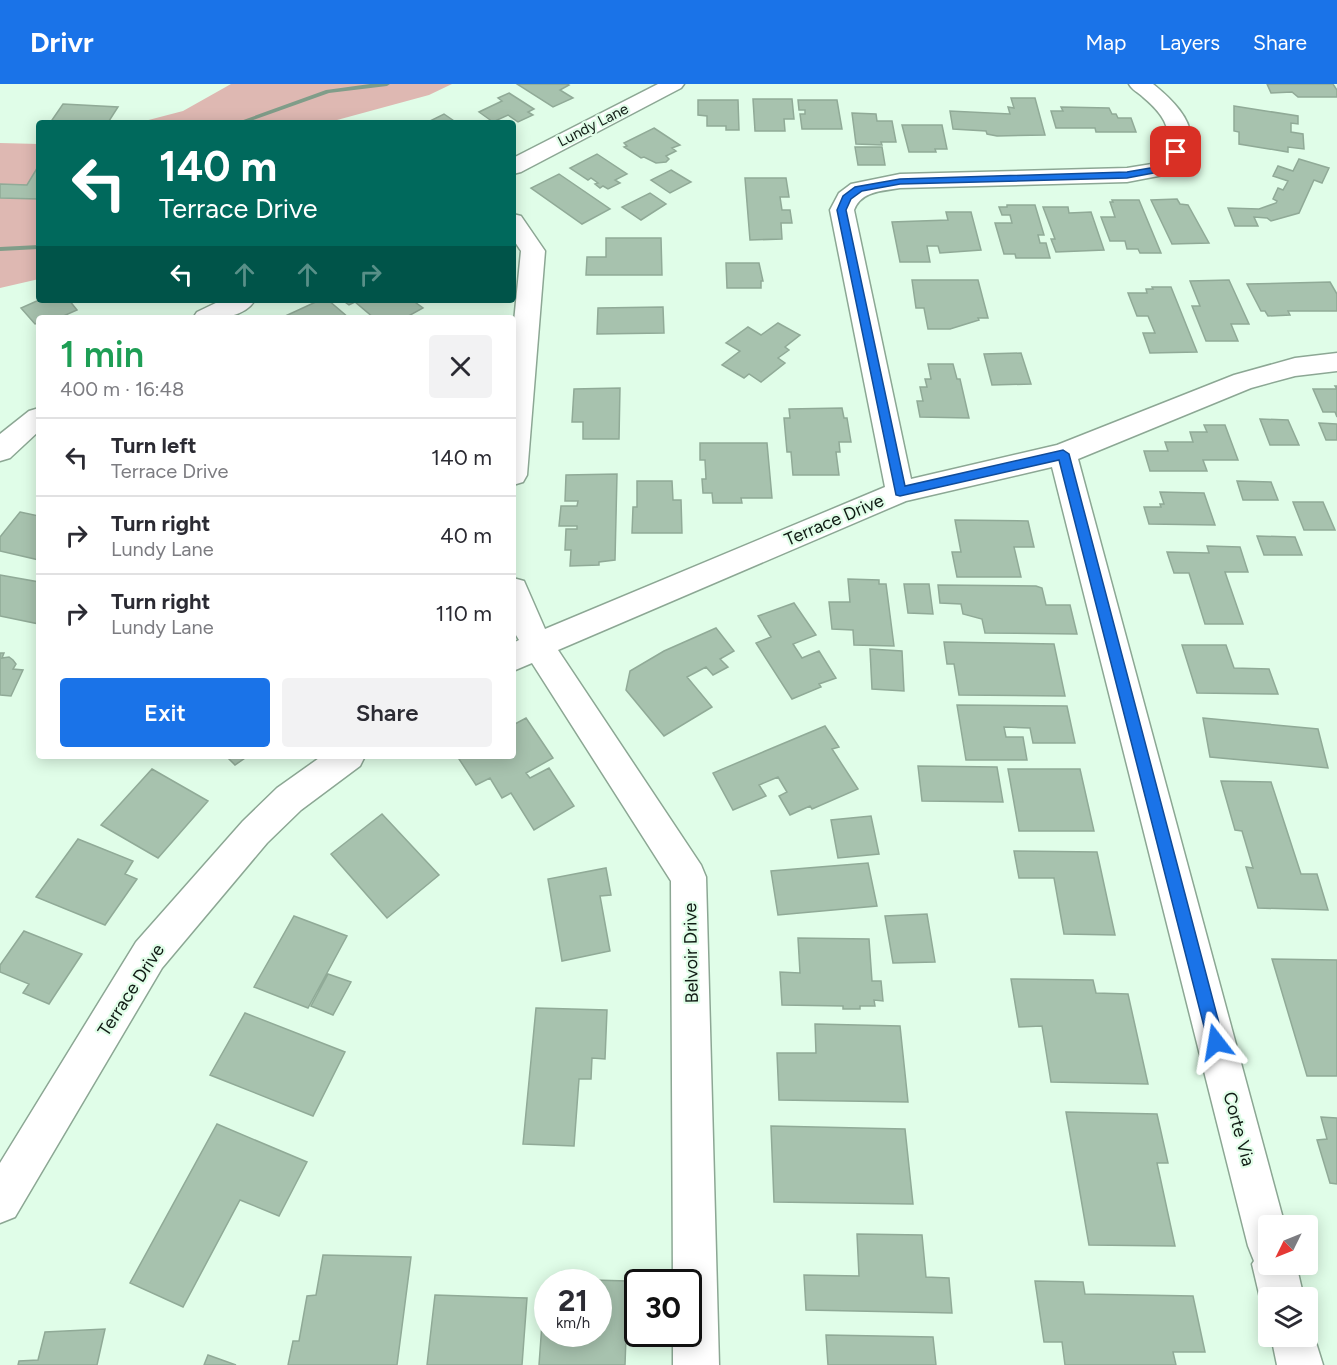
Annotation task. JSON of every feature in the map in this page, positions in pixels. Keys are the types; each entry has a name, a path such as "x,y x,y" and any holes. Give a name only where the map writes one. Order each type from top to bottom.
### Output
{"street":[{"name":"Lundy Lane","path":"516,165 674,84"},
{"path":"900,492 842,210 847,198 859,189 900,181 1127,175 1166,168 1176,152 1180,138 1176,124 1158,97 1143,84"},
{"path":"516,225 533,250 516,441"},
{"path":"212,315 237,303"},
{"name":"Terrace Drive","path":"525,652 900,492 1063,454 1179,405 1244,381 1294,368 1337,362"},
{"path":"0,451 20,431 36,420"},
{"name":"Corte Via","path":"1063,454 1261,1215"},
{"name":"Belvoir Drive","path":"516,598 526,625 525,652 688,877 696,1365"},
{"name":"Terrace Drive","path":"0,1202 149,955 255,832 289,799 344,759"},
{"path":"1296,1347 1300,1365"}],"shaded area":[{"path":"231,84 452,84 429,95 337,120 148,120 183,111"},
{"path":"0,143 36,144 36,280 0,288"}],"building":[{"path":"517,84 567,84 569,85 560,90 573,98 553,107"},
{"path":"1267,84 1333,84 1337,90 1337,97 1298,97 1292,92 1271,93"},
{"path":"509,93 534,109 528,112 533,115 518,122 508,115 497,120 490,120 479,112 502,101 498,98"},
{"path":"1011,98 1035,98 1045,135 997,136 987,134 986,131 953,129 950,111 1010,114 1008,107 1014,108"},
{"path":"753,99 792,99 794,119 784,119 785,131 755,131"},
{"path":"698,100 738,100 739,130 726,130 726,126 707,126 707,116 698,115"},
{"path":"798,100 837,100 842,129 802,129 800,114 805,114 805,110 799,110"},
{"path":"63,104 118,107 110,120 52,120"},
{"path":"1234,106 1298,116 1298,124 1291,123 1291,132 1303,134 1304,149 1288,147 1288,152 1239,144 1239,132 1234,131"},
{"path":"1061,107 1109,108 1118,118 1131,118 1136,132 1096,132 1095,128 1056,128 1051,111 1063,111"},
{"path":"852,113 876,114 877,121 892,121 896,142 881,142 882,145 856,144"},
{"path":"444,114 453,120 432,120"},
{"path":"902,125 942,125 947,149 935,149 936,152 909,152"},
{"path":"654,128 680,145 672,148 676,151 666,156 669,159 666,162 656,163 644,157 641,158 624,147 627,146 624,143"},
{"path":"855,147 882,147 885,165 858,165"},
{"path":"597,154 627,174 615,180 620,183 608,189 603,186 600,188 595,184 598,183 591,178 588,180 570,168"},
{"path":"1299,159 1329,168 1322,183 1314,180 1299,213 1271,221 1267,218 1254,217 1258,226 1235,226 1228,208 1259,209 1276,203 1277,201 1273,199 1278,188 1283,190 1288,181 1273,176 1278,166 1293,171"},
{"path":"36,170 36,199 0,198 0,184 27,185"},
{"path":"671,170 691,182 670,193 651,180"},
{"path":"559,174 610,209 582,224 531,188"},
{"path":"745,178 786,178 789,197 780,197 782,210 790,210 792,223 781,223 782,239 750,240"},
{"path":"650,193 666,204 641,220 622,207"},
{"path":"1177,199 1180,204 1188,205 1209,243 1172,244 1151,200"},
{"path":"1112,200 1139,200 1161,253 1140,253 1138,249 1127,249 1125,241 1110,241 1101,217 1115,217 1110,202 1113,202"},
{"path":"1007,205 1035,205 1044,235 1038,235 1040,243 1046,243 1050,258 1016,258 1015,254 1004,254 995,223 1012,223 1010,215 1002,215 999,207 1007,207"},
{"path":"1043,207 1068,207 1069,213 1091,212 1104,250 1056,252 1051,239 1055,239"},
{"path":"946,212 971,212 981,250 940,253 938,246 927,246 930,262 900,262 892,222 948,220"},
{"path":"606,238 661,238 662,275 586,275 587,257 606,257"},
{"path":"726,263 759,263 763,281 761,281 761,288 727,288"},
{"path":"912,280 978,280 988,318 978,318 979,320 950,329 928,329 924,308 916,308"},
{"path":"1229,280 1249,324 1231,324 1238,341 1206,341 1192,306 1200,306 1190,281"},
{"path":"1330,282 1337,294 1337,311 1288,311 1290,315 1268,316 1265,311 1261,311 1247,284"},
{"path":"1152,287 1171,287 1197,352 1150,353 1143,333 1155,333 1148,316 1137,316 1128,293 1147,293 1146,289 1153,289"},
{"path":"36,301 71,303 77,310 66,315 36,315 35,324 21,308"},
{"path":"314,303 332,303 346,315 288,315"},
{"path":"356,303 416,303 423,308 410,315 370,315"},
{"path":"663,307 664,333 597,334 598,308"},
{"path":"778,323 800,335 785,347 789,350 778,358 785,363 761,382 749,374 744,378 722,365 740,351 726,343 748,327 761,335"},
{"path":"1021,353 1031,384 992,385 984,354"},
{"path":"928,364 953,364 957,379 960,379 969,418 920,417 917,401 923,401 920,387 927,387 925,379 931,379"},
{"path":"620,388 619,439 583,439 583,422 572,422 574,389"},
{"path":"1313,389 1337,389 1337,417 1335,412 1323,412"},
{"path":"842,408 844,418 847,418 851,442 839,442 840,452 836,452 839,475 793,475 791,452 787,452 784,418 790,418 789,409"},
{"path":"1260,419 1288,420 1299,445 1270,445"},
{"path":"1319,423 1337,424 1337,440 1326,440"},
{"path":"1204,425 1225,425 1238,460 1203,460 1207,471 1150,471 1144,451 1168,451 1165,442 1193,442 1190,432 1207,432"},
{"path":"700,443 767,443 772,498 741,498 742,503 713,503 712,493 703,493 702,479 706,479 705,460 700,460"},
{"path":"617,474 615,560 599,562 599,565 570,566 571,550 565,550 566,529 577,529 577,526 559,526 561,506 577,506 578,501 565,501 566,475"},
{"path":"637,481 672,481 673,500 681,500 682,533 632,533 633,507 637,507"},
{"path":"1237,481 1271,482 1278,500 1243,500"},
{"path":"1160,492 1204,493 1215,525 1149,524 1144,507 1161,507 1160,504 1164,504"},
{"path":"1293,502 1323,502 1335,530 1304,530"},
{"path":"20,512 36,515 36,559 0,551 0,537"},
{"path":"955,520 1028,521 1034,547 1014,547 1021,577 957,577 952,552 961,552"},
{"path":"1257,536 1295,537 1302,555 1264,555"},
{"path":"1207,546 1240,547 1248,572 1225,572 1243,624 1205,624 1189,573 1174,573 1167,552 1209,553"},
{"path":"0,575 36,581 36,623 0,616"},
{"path":"848,579 879,580 879,584 886,584 894,646 854,645 853,630 832,629 829,602 850,602"},
{"path":"904,584 929,584 933,614 908,613"},
{"path":"938,585 1036,586 1042,588 1046,605 1070,605 1077,634 985,633 982,619 963,614 961,604 940,603"},
{"path":"794,603 816,635 793,644 802,658 819,651 836,678 819,684 821,687 792,699 756,643 771,637 758,616"},
{"path":"716,628 734,651 720,659 728,667 713,675 706,667 687,677 712,707 664,736 626,690 630,671 664,651"},
{"path":"944,642 1054,644 1065,696 959,695 954,664 947,664"},
{"path":"1182,645 1226,645 1234,668 1269,669 1278,694 1197,693"},
{"path":"870,649 902,651 904,691 872,689"},
{"path":"0,653 4,653 2,658 9,657 13,660 16,664 13,669 23,670 11,696 0,695"},
{"path":"957,705 1067,706 1075,743 1033,743 1030,728 1004,727 1006,737 1023,737 1027,760 966,760"},
{"path":"526,718 553,758 526,773 530,778 549,768 574,806 534,830 511,793 502,798 490,778 476,785 459,759 516,759 516,723"},
{"path":"1203,718 1318,729 1328,768 1210,757"},
{"path":"825,726 839,747 832,749 858,789 812,809 810,806 790,815 779,796 787,792 778,777 759,785 766,796 733,810 713,773"},
{"path":"229,759 244,759 235,765"},
{"path":"918,766 997,767 1003,802 922,801"},
{"path":"152,769 208,801 158,858 101,825"},
{"path":"1008,769 1080,769 1094,831 1019,831"},
{"path":"1221,781 1271,782 1301,874 1317,874 1328,910 1258,908 1246,867 1253,868 1242,831 1235,830"},
{"path":"382,814 439,875 387,918 331,854"},
{"path":"871,816 879,854 838,858 831,820"},
{"path":"78,839 133,861 125,874 137,879 105,925 36,897"},
{"path":"1014,851 1097,852 1115,935 1064,934 1054,878 1019,878"},
{"path":"868,863 877,906 778,915 771,871"},
{"path":"606,868 611,895 600,896 610,951 562,961 548,879"},
{"path":"927,914 935,962 893,963 885,916"},
{"path":"294,916 347,936 308,1008 254,987"},
{"path":"24,931 82,954 49,1004 23,993 29,984 0,972 0,965"},
{"path":"798,938 869,939 872,981 881,981 883,1001 874,1000 875,1006 860,1006 860,1009 843,1009 843,1006 782,1005 780,972 800,973"},
{"path":"1272,959 1337,960 1337,1076 1307,1076"},
{"path":"328,974 351,982 333,1015 311,1006"},
{"path":"1011,979 1093,980 1096,993 1128,994 1148,1084 1051,1082 1042,1026 1019,1027"},
{"path":"536,1008 607,1010 605,1059 592,1058 591,1079 579,1079 574,1146 523,1144"},
{"path":"245,1013 345,1052 313,1116 210,1075"},
{"path":"815,1024 900,1026 908,1102 779,1100 777,1053 816,1053"},
{"path":"1066,1112 1157,1114 1168,1163 1157,1163 1175,1246 1089,1245"},
{"path":"1321,1117 1337,1118 1337,1184 1330,1183 1317,1140 1327,1139"},
{"path":"217,1124 307,1162 279,1216 240,1200 183,1307 130,1283"},
{"path":"771,1126 905,1129 913,1204 774,1202"},
{"path":"857,1234 922,1235 926,1277 949,1278 952,1313 806,1310 804,1275 859,1276"},
{"path":"323,1255 411,1257 397,1365 288,1365 293,1341 299,1341 307,1296 316,1295"},
{"path":"612,1281 624,1281 625,1365 539,1365 540,1347 612,1347"},
{"path":"1035,1281 1083,1282 1085,1294 1193,1296 1205,1352 1173,1352 1176,1365 1065,1365 1062,1342 1044,1342"},
{"path":"435,1295 527,1298 522,1365 427,1365"},
{"path":"105,1329 97,1365 18,1365 19,1361 38,1360 45,1332"},
{"path":"826,1335 933,1337 936,1365 828,1365"},
{"path":"208,1355 236,1365 204,1365"}],"waterway":[{"path":"246,120 328,91 387,84"},
{"path":"0,249 36,247"}],"route":[{"path":"1176,152 1166,168 1127,175 900,181 859,189 847,198 842,210 900,492 1063,454 1216,1042"}]}
